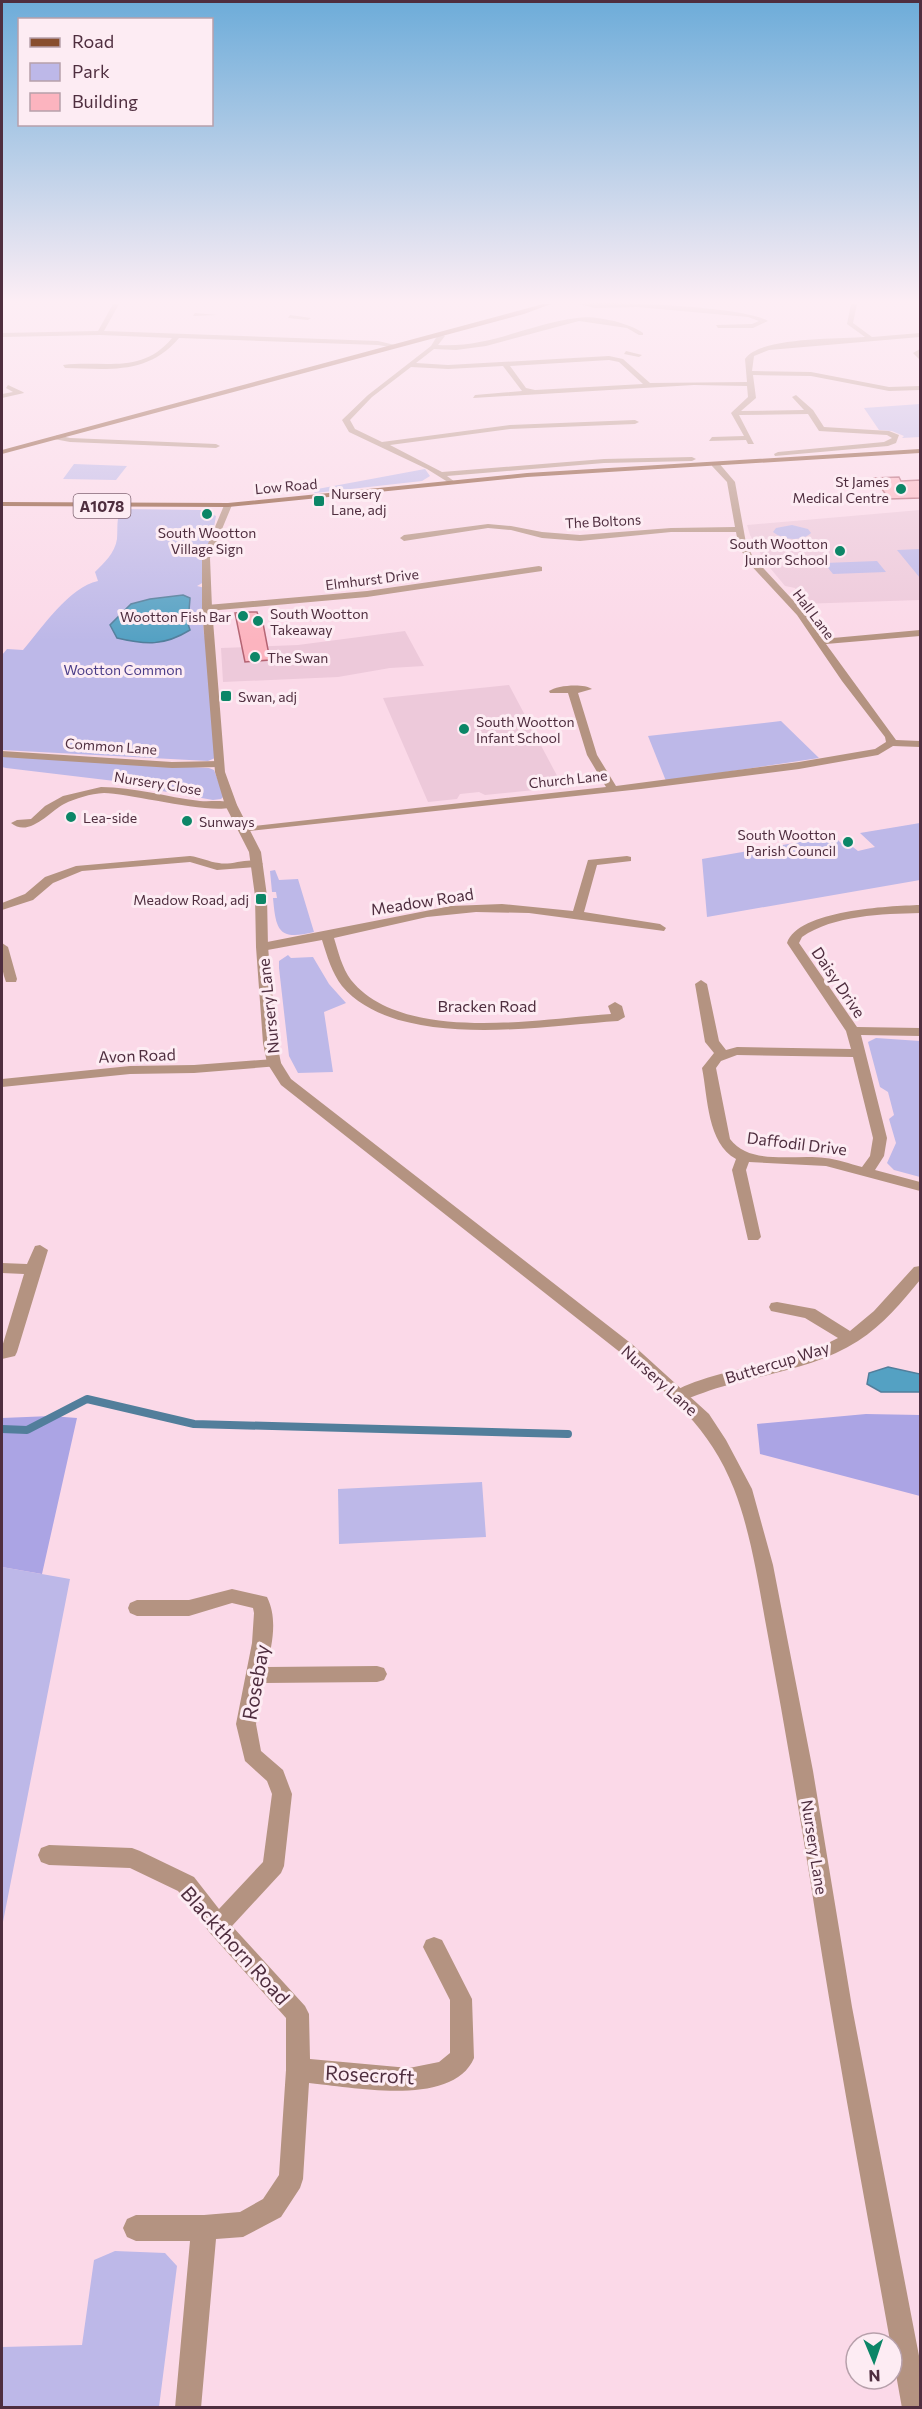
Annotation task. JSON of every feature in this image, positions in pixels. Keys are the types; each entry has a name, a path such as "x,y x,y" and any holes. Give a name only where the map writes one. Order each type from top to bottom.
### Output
{"main road":[{"path":"2,452 134,416"},
{"name":"A1078","path":"715,464 921,452"},
{"name":"Low Road","path":"2,504 228,505 451,482 715,464"}],"street":[{"path":"350,416 346,420 352,430 441,474 451,482"},
{"path":"712,439 750,440 735,416"},
{"path":"778,454 885,444 896,438 889,433 822,429 813,416"},
{"path":"381,444 510,427 639,422"},
{"path":"57,437 70,440 216,446"},
{"path":"441,474 604,461 692,459"},
{"name":"Hall Lane","path":"715,464 731,482 740,530 749,558 793,605 845,679 890,737 891,743"},
{"name":"Nursery Lane","path":"228,505 206,558 207,608 219,764 223,784 231,805 252,843 257,864 261,896 262,947 274,1063 286,1082 627,1349 680,1395 703,1418 743,1489 764,1564 803,1771 844,2019 918,2407"},
{"path":"425,526 434,533"},
{"name":"The Boltons","path":"404,538 488,526 511,528 542,535 588,538 671,530 740,530"},
{"name":"Elmhurst Drive","path":"207,608 367,594 539,569"},
{"path":"820,642 921,633"},
{"path":"554,691 587,689"},
{"path":"572,690 595,764 613,789"},
{"path":"891,743 921,744"},
{"name":"Church Lane","path":"244,830 671,784 858,756 878,752 891,743"},
{"name":"Common Lane","path":"2,753 172,765 219,764"},
{"name":"Nursery Close","path":"17,823 35,822 48,808 56,804 83,793 99,790 115,789 153,794 205,806 231,805"},
{"path":"577,916 591,858 627,859"},
{"path":"2,907 29,897 49,880 80,868 190,859 204,861 217,867 257,864"},
{"name":"Meadow Road","path":"262,947 290,944 381,922 451,910 484,908 577,916 660,928"},
{"name":"Daisy Drive","path":"867,1171 877,1156 880,1138 853,1031 793,943 797,934 810,927 856,915 921,909"},
{"name":"Bracken Road","path":"327,936 345,981 380,1010 396,1016 464,1024 618,1017"},
{"path":"2,947 11,979"},
{"path":"701,984 712,1042 722,1054 765,1051 858,1053"},
{"path":"853,1031 921,1032"},
{"name":"Daffodil Drive","path":"722,1054 712,1059 709,1068 723,1139 731,1150 744,1157 826,1162 921,1186"},
{"name":"Avon Road","path":"2,1083 130,1070 194,1070 274,1063"},
{"path":"744,1157 739,1170 753,1237"},
{"path":"2,1353 9,1352 40,1250"},
{"path":"2,1268 33,1269"},
{"name":"Buttercup Way","path":"680,1395 707,1383 810,1356 850,1338 886,1310 921,1270"},
{"path":"777,1307 809,1313 850,1338"},
{"name":"Rosebay","path":"138,1608 189,1608 232,1596 260,1602 264,1613 257,1675 246,1724 252,1755 276,1776 282,1794 273,1866 218,1926"},
{"path":"257,1675 377,1674"},
{"name":"Blackthorn Road","path":"49,1855 132,1858 186,1884 218,1926 297,2014 298,2070 291,2179 272,2208 243,2224 204,2228 136,2228"},
{"name":"Rosecroft","path":"298,2070 409,2080 445,2073 462,2058 461,1999 434,1947"},
{"path":"188,2408 204,2228"}],"shaded area":[{"name":"South Wootton Junior School","path":"920,510 920,600 800,604 795,598 799,594 795,588 785,586 766,563 768,562 763,558 747,525"},
{"path":"405,631 424,666 390,668 338,677 223,682 221,648 298,645"},
{"name":"South Wootton Infant School","path":"509,685 563,787 485,795 479,792 460,794 457,799 428,802 383,698"},
{"path":"866,1414 920,1415 920,1496 760,1454 757,1424"},
{"path":"51,1416 77,1418 42,1574 2,1567 2,1418"}],"green space":[{"path":"870,416 920,416 920,437 902,438 904,436 892,431 879,430"},
{"path":"74,464 127,466 116,480 63,479"},
{"path":"425,469 430,476 422,481 315,493 312,490"},
{"name":"Wootton Common","path":"121,509 201,510 216,516 204,582 197,586 205,588 202,599 204,635 209,639 215,758 208,761 2,750 2,655 7,649 23,650 47,620 67,600 77,591 98,581 95,572 109,557 116,544"},
{"path":"792,525 808,529 811,533 802,538 792,539 773,532 776,528"},
{"path":"920,549 920,578 897,550"},
{"path":"877,561 886,572 833,574 824,563"},
{"path":"781,721 819,758 666,781 648,736"},
{"path":"2,756 209,768 214,770 224,796 213,800 122,784 123,782 6,768 2,767"},
{"path":"920,823 920,880 707,917 702,859 829,837 832,840 837,839 843,845 849,844 858,851 875,847 860,833"},
{"path":"275,870 279,880 298,879 314,932 293,935 281,930 276,918 273,898 277,898 276,892 272,892 270,871"},
{"path":"288,955 291,958 313,957 329,984 346,1003 324,1012 333,1072 298,1073 289,1056 279,968 279,961"},
{"path":"876,1038 920,1041 920,1177 894,1170 887,1163 896,1143 889,1119 894,1115 888,1092 880,1087 868,1042"},
{"path":"482,1482 486,1537 339,1544 338,1489"},
{"path":"2,1567 70,1579 2,1927"},
{"path":"115,2251 165,2253 177,2266 159,2407 2,2407 2,2347 82,2345 94,2260"}],"water":[{"path":"183,595 190,598 188,624 190,630 172,639 146,643 117,638 110,625 131,604"},
{"path":"888,1367 920,1374 920,1392 881,1392 867,1384 869,1373"}],"building":[{"name":"St James Medical Centre","path":"899,477 901,481 921,480 921,498 889,499 874,478"},
{"path":"257,612 259,618 262,618 270,660 245,662 235,613"}],"waterway":[{"path":"2,1429 27,1430 87,1399 194,1424 568,1434"}],"place":[{"name":"St James Medical Centre","path":"901,489"},
{"name":"Nursery Lane, adj","path":"319,501"},
{"name":"South Wootton Village Sign","path":"207,514"},
{"name":"South Wootton Junior School","path":"840,551"},
{"name":"Wootton Fish Bar","path":"243,616"},
{"name":"South Wootton Takeaway","path":"258,621"},
{"name":"The Swan","path":"255,657"},
{"name":"Swan, adj","path":"226,696"},
{"name":"South Wootton Infant School","path":"464,729"},
{"name":"Lea-side","path":"71,817"},
{"name":"Sunways","path":"187,821"},
{"name":"South Wootton Parish Council","path":"848,842"},
{"name":"Meadow Road, adj","path":"261,899"}]}
